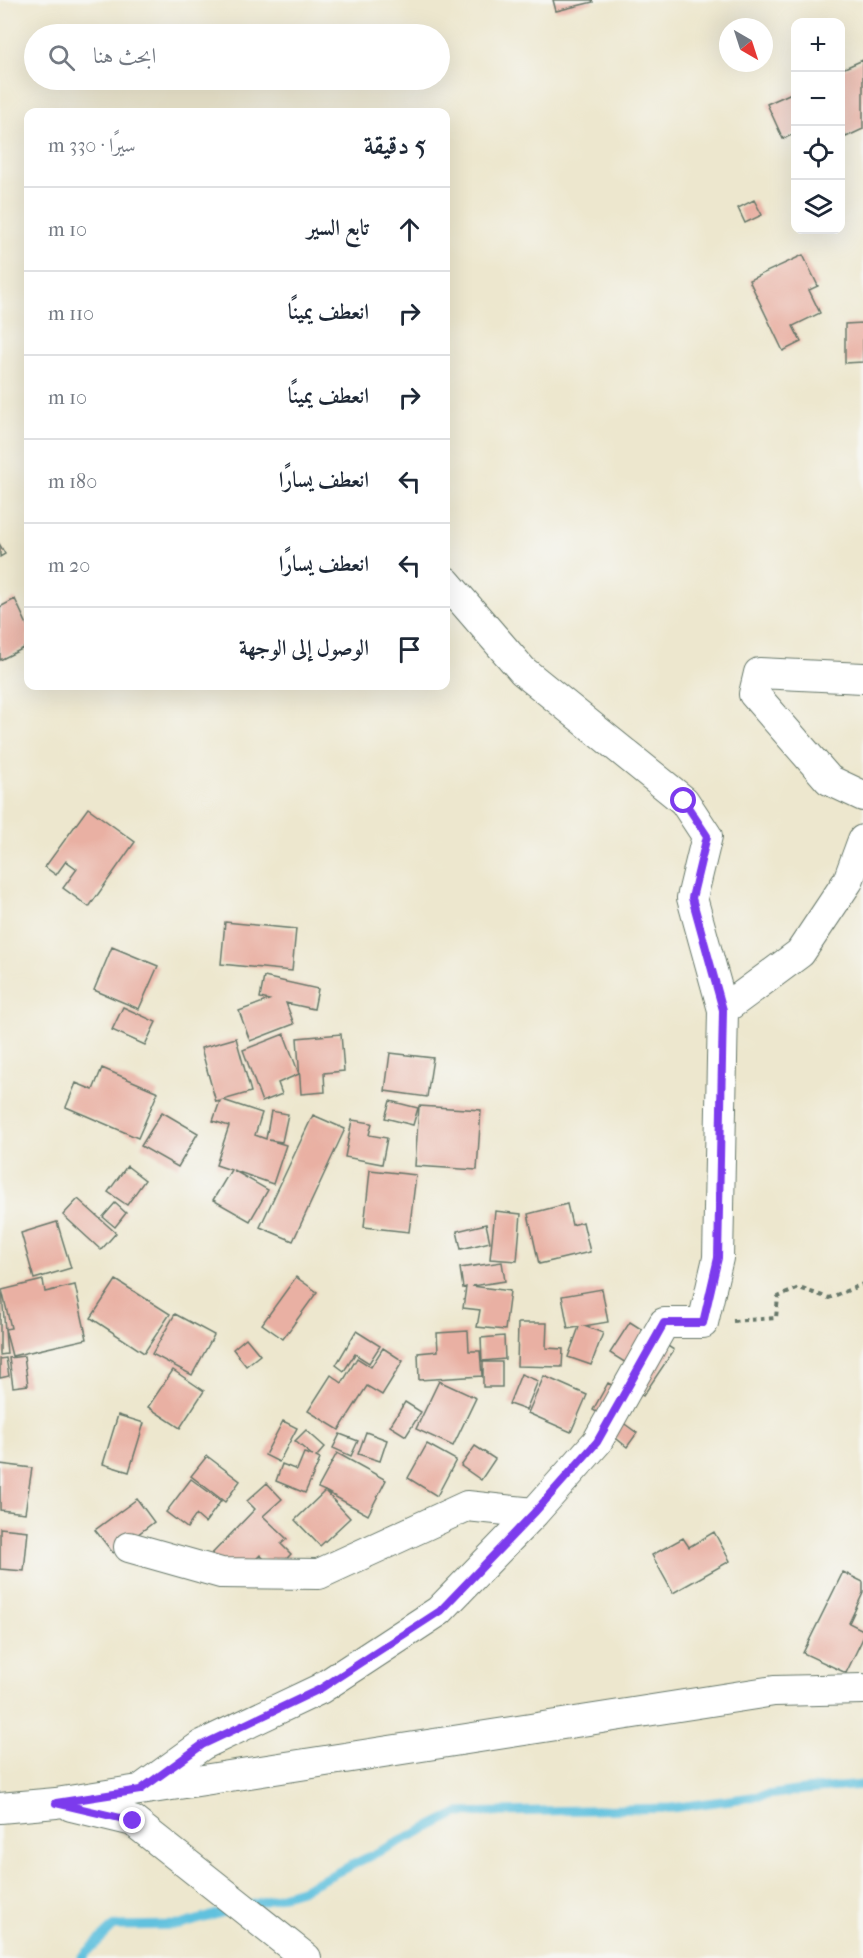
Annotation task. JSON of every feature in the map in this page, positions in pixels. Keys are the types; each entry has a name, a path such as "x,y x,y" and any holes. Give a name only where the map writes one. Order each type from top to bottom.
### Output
{"street":[{"path":"140,1790 202,1745 320,1689 440,1611 534,1513 597,1442 664,1323 703,1323 718,1258 723,1010 692,898 707,836 684,801 522,671 450,587"},
{"path":"863,678 759,673 754,694 829,780 863,796"},
{"path":"723,1010 800,953 848,881 863,840"},
{"path":"129,1547 220,1573 319,1574 466,1506 534,1513"},
{"path":"0,1808 56,1803 774,1691 863,1689"},
{"path":"0,1793 133,1821 306,1958"}],"path":[{"path":"703,1323 776,1318 778,1297 799,1288 829,1298 863,1284"}],"building":[{"path":"553,0 592,0 593,2 556,11"},
{"path":"863,60 863,129 846,137 845,135 845,68"},
{"path":"791,93 791,135 783,139 767,104"},
{"path":"754,200 762,215 745,223 738,208"},
{"path":"803,255 818,286 809,290 820,313 793,326 801,342 783,351 749,280"},
{"path":"863,323 863,362 845,363 845,324"},
{"path":"0,545 5,554 0,557"},
{"path":"15,599 24,618 24,648 0,660 0,607"},
{"path":"88,808 135,842 89,907 63,888 77,869 66,861 56,875 45,867"},
{"path":"225,922 296,929 292,971 221,964"},
{"path":"112,947 158,966 139,1009 94,990"},
{"path":"264,977 318,989 314,1009 286,1003 294,1024 250,1041 239,1011 269,1000 260,998"},
{"path":"123,1007 156,1022 145,1045 112,1030"},
{"path":"284,1034 299,1074 278,1083 282,1094 262,1102 243,1050"},
{"path":"341,1034 344,1071 324,1073 325,1092 301,1094 297,1038"},
{"path":"236,1038 251,1092 223,1100 262,1113 255,1135 266,1139 271,1111 288,1114 282,1142 269,1140 286,1145 273,1184 233,1170 268,1190 250,1221 213,1200 231,1170 216,1165 229,1126 213,1121 220,1101 216,1102 201,1048"},
{"path":"390,1053 433,1058 427,1097 385,1091"},
{"path":"102,1068 158,1092 138,1138 66,1107 76,1083 93,1090"},
{"path":"390,1101 418,1108 413,1125 385,1118"},
{"path":"419,1106 481,1110 477,1170 415,1166"},
{"path":"162,1112 198,1133 178,1167 141,1146"},
{"path":"313,1115 345,1129 293,1241 260,1227"},
{"path":"352,1120 372,1123 369,1135 387,1138 382,1164 345,1157"},
{"path":"127,1166 145,1180 127,1205 108,1192"},
{"path":"370,1170 416,1175 409,1232 364,1227"},
{"path":"78,1199 116,1233 101,1250 63,1215"},
{"path":"115,1203 126,1213 115,1227 103,1217"},
{"path":"567,1204 572,1225 583,1222 590,1252 539,1264 528,1214"},
{"path":"495,1211 521,1214 517,1261 490,1259"},
{"path":"57,1222 71,1268 34,1279 21,1233"},
{"path":"486,1224 490,1242 461,1249 457,1231"},
{"path":"502,1262 505,1281 472,1286 510,1291 505,1330 477,1327 480,1310 463,1308 466,1287 463,1288 460,1268"},
{"path":"296,1277 317,1292 283,1339 262,1324"},
{"path":"43,1280 45,1292 75,1285 87,1339 12,1356 5,1329 11,1328 2,1290"},
{"path":"116,1280 170,1314 144,1353 91,1318"},
{"path":"602,1289 608,1322 584,1326 603,1333 591,1365 568,1357 579,1327 568,1329 562,1296"},
{"path":"0,1294 2,1294 7,1354 0,1355"},
{"path":"175,1314 214,1335 192,1375 152,1354"},
{"path":"630,1322 674,1350 643,1396 621,1381 631,1366 610,1353"},
{"path":"518,1323 547,1323 546,1348 563,1349 562,1367 517,1366"},
{"path":"356,1331 380,1346 369,1363 355,1354 344,1371 336,1365"},
{"path":"468,1331 469,1351 480,1351 482,1376 419,1380 418,1353 438,1351 437,1333"},
{"path":"504,1336 505,1359 482,1361 481,1338"},
{"path":"246,1338 260,1355 246,1366 233,1349"},
{"path":"383,1348 403,1361 382,1395 367,1386 339,1430 308,1411 331,1375 342,1383 357,1358 371,1367"},
{"path":"24,1356 28,1385 13,1387 9,1358"},
{"path":"6,1358 9,1376 0,1378 0,1359"},
{"path":"483,1362 502,1362 502,1387 483,1387"},
{"path":"173,1370 204,1391 180,1428 148,1407"},
{"path":"521,1374 538,1381 526,1410 509,1404"},
{"path":"544,1376 587,1395 571,1432 528,1413"},
{"path":"439,1381 476,1398 453,1446 416,1429"},
{"path":"608,1383 624,1392 609,1419 593,1410"},
{"path":"405,1402 421,1412 406,1436 390,1426"},
{"path":"118,1415 144,1423 129,1472 103,1464"},
{"path":"283,1421 297,1428 279,1462 265,1455"},
{"path":"622,1422 637,1433 627,1447 612,1435"},
{"path":"306,1430 325,1447 316,1457 320,1459 305,1493 276,1481 282,1464 297,1470 304,1453 313,1456 295,1441"},
{"path":"366,1432 387,1440 380,1461 358,1454"},
{"path":"340,1434 358,1441 351,1456 333,1448"},
{"path":"427,1444 456,1460 437,1496 408,1478"},
{"path":"475,1446 495,1459 481,1480 461,1466"},
{"path":"337,1453 386,1480 368,1515 318,1488"},
{"path":"207,1456 240,1481 225,1502 191,1476"},
{"path":"0,1464 32,1468 25,1513 0,1510"},
{"path":"191,1479 221,1501 205,1523 196,1515 187,1528 166,1512"},
{"path":"267,1483 282,1499 263,1516 287,1539 281,1544 291,1554 276,1570 260,1555 231,1584 206,1560 255,1509 247,1501"},
{"path":"325,1491 350,1518 320,1546 295,1520"},
{"path":"137,1499 154,1522 113,1553 95,1530"},
{"path":"0,1528 28,1531 24,1571 0,1569"},
{"path":"714,1532 730,1561 673,1593 652,1555 683,1538 689,1547"},
{"path":"843,1572 863,1582 863,1593 849,1623 863,1630 863,1638 846,1673 803,1653"}],"waterway":[{"path":"248,1906 301,1890 458,1813 671,1808 804,1790 863,1785"},
{"path":"81,1958 114,1926 181,1925 234,1909"}],"route":[{"path":"133,1821 56,1803 140,1790 202,1745 320,1689 440,1611 534,1513 597,1442 664,1323 703,1323 718,1258 723,1010 692,898 707,836 684,801"}]}
